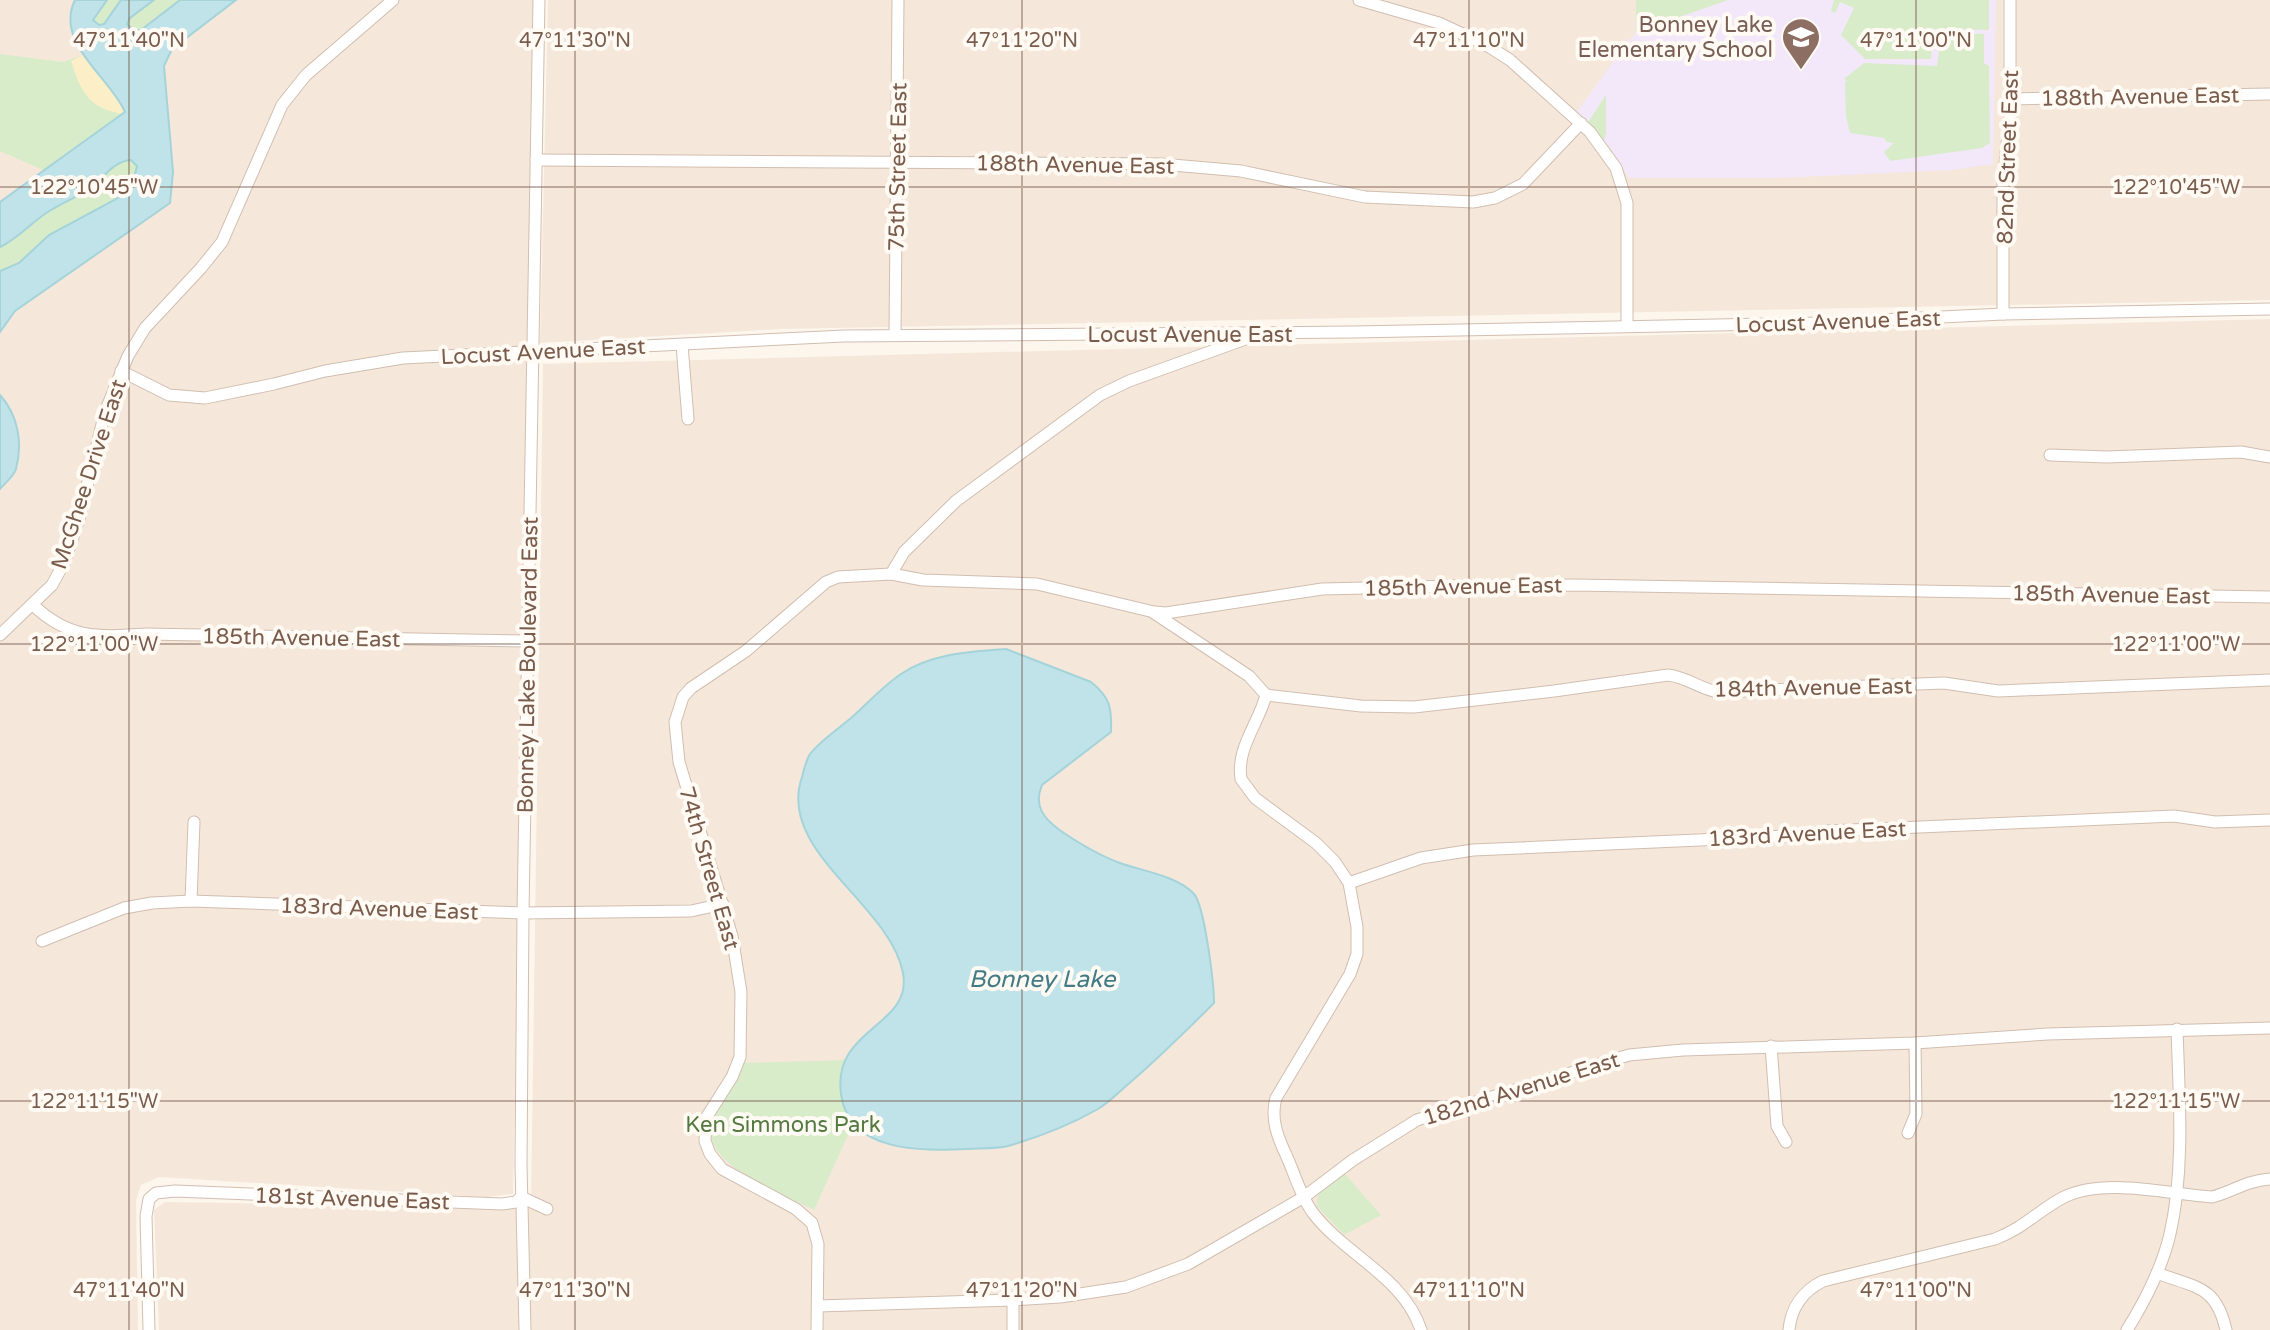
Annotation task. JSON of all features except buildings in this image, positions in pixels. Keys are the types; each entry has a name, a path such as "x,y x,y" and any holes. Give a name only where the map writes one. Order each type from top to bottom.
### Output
{"street":[{"name":"McGhee Drive East","path":"33,605 52,585 64,563 79,519 105,412 121,371 145,328 222,242 272,122 288,95 306,75 393,0"},
{"name":"Bonney Lake Boulevard East","path":"525,1330 521,1197 523,913 539,0"},
{"name":"75th Street East","path":"895,335 898,0"},
{"path":"1359,0 1439,23 1488,46 1510,60 1590,132 1616,168 1627,203 1627,326"},
{"name":"82nd Street East","path":"2003,314 2003,173 2010,99 2010,0"},
{"name":"188th Avenue East","path":"2010,99 2270,94"},
{"name":"188th Avenue East","path":"536,160 1188,165 1241,171 1365,197 1473,202 1495,198 1523,184 1581,123"},
{"name":"Locust Avenue East","path":"121,371 169,395 205,398 385,360 895,335 1259,334 1818,323 2003,314 2270,309"},
{"path":"891,574 904,552 956,501 1100,395 1129,381 1259,334"},
{"path":"682,345 688,419"},
{"path":"2050,455 2107,457 2241,452 2270,457"},
{"name":"185th Avenue East","path":"699,684 746,651 826,582 838,577 891,574 923,580 1037,584 1154,612 1184,611 1322,589 1454,586 1575,585 2270,597"},
{"path":"0,635 33,605"},
{"name":"185th Avenue East","path":"33,605 58,625 100,637 146,634 527,641"},
{"path":"1154,612 1249,676 1266,695 1263,710 1242,752 1240,772 1243,784 1255,798 1326,852 1349,883 1357,927 1355,963 1283,1085 1274,1107 1281,1143 1312,1212 1410,1305 1421,1330"},
{"name":"184th Avenue East","path":"1266,695 1361,706 1414,707 1668,675 1718,692 1944,683 1998,691 2270,680"},
{"name":"74th Street East","path":"699,684 683,697 679,706 675,722 676,740 682,776 732,936 739,970 742,1045 732,1077 706,1118 705,1141 710,1154 722,1169 796,1209 812,1223 818,1244 817,1330"},
{"name":"183rd Avenue East","path":"1349,883 1421,858 1473,850 2174,816 2215,822 2270,820"},
{"path":"191,901 194,822"},
{"name":"183rd Avenue East","path":"42,941 124,908 152,903 191,901 523,913 691,911 723,904"},
{"name":"182nd Avenue East","path":"818,1306 1013,1300 1095,1293 1126,1287 1188,1264 1304,1197 1353,1160 1417,1120 1629,1055 2048,1034 2270,1028"},
{"path":"2127,1330 2157,1273 2173,1220 2176,1194 2177,1029"},
{"path":"1908,1133 1916,1114 1915,1043"},
{"path":"1771,1046 1777,1126 1786,1142"},
{"path":"1789,1330 1800,1299 1823,1281 2005,1236 2079,1191 2107,1188 2212,1197 2225,1194 2247,1181 2270,1179"},
{"name":"181st Avenue East","path":"149,1330 146,1216 152,1195 175,1191 502,1204 518,1202 521,1197"},
{"path":"521,1197 547,1209"},
{"path":"2157,1273 2208,1292 2219,1304 2226,1330"},
{"path":"1013,1300 1013,1330"}],"shaded area":[{"path":"0,0 538,0 513,1194 485,1197 159,1177 141,1185 136,1201 138,1330 0,1330"},
{"path":"548,0 2270,0 2270,300 782,329 540,343"},
{"name":"Bonney Lake Elementary School","path":"1728,0 1996,0 1993,164 1951,170 1778,178 1629,178 1610,147 1577,111 1636,32"},
{"path":"2270,319 2270,1330 159,1330 154,1210 165,1202 531,1208 543,364"}],"green space":[{"path":"107,0 121,0 104,24 99,25 93,21"},
{"path":"154,0 180,0 141,30 132,30 127,24 130,18"},
{"path":"1636,0 1728,0 1636,32"},
{"path":"1834,0 1989,0 1989,30 1933,29 1931,59 1865,59 1841,35 1854,8 1840,2 1835,13 1831,11"},
{"path":"1945,33 1984,34 1984,63 1989,66 1990,143 1982,148 1890,161 1884,152 1894,143 1884,138 1850,133 1846,116 1847,80 1844,79 1864,63 1937,66 1941,37"},
{"path":"0,54 63,62 83,55 125,112 45,171 0,151"},
{"path":"1606,95 1606,135 1604,140 1588,122"},
{"path":"123,160 131,160 137,166 132,187 120,197 49,235 19,263 0,271 0,247 13,241 52,209 78,197"},
{"name":"Ken Simmons Park","path":"846,1060 842,1091 854,1122 814,1210 745,1175 717,1149 711,1134 713,1117 744,1063"},
{"path":"1344,1173 1381,1215 1344,1235 1317,1206 1317,1200 1322,1190"}],"sand":[{"path":"83,55 113,91 124,114 102,108 83,90 71,61"}],"water":[{"path":"75,0 107,0 93,20 99,25 104,24 121,0 154,0 130,18 127,24 133,30 141,30 180,0 236,0 172,49 164,66 173,172 170,203 15,311 0,332 0,271 19,263 49,235 120,197 132,187 137,166 131,160 119,163 90,188 44,214 0,247 0,202 125,112 78,45 72,31 71,16"},
{"path":"0,395 15,420 19,449 15,472 0,489"},
{"name":"Bonney Lake","path":"1006,649 1091,682 1106,698 1111,732 1042,785 1040,806 1045,817 1055,826 1089,849 1120,863 1169,878 1194,894 1205,929 1214,1003 1109,1101 1065,1125 998,1148 929,1150 890,1144 872,1138 858,1128 847,1113 841,1094 841,1072 848,1054 896,1005 903,991 903,973 894,948 878,924 819,853 805,829 798,804 802,777 807,759 814,749 901,674 939,658"}],"place":[{"name":"Bonney Lake Elementary School","path":"1801,71"}]}
